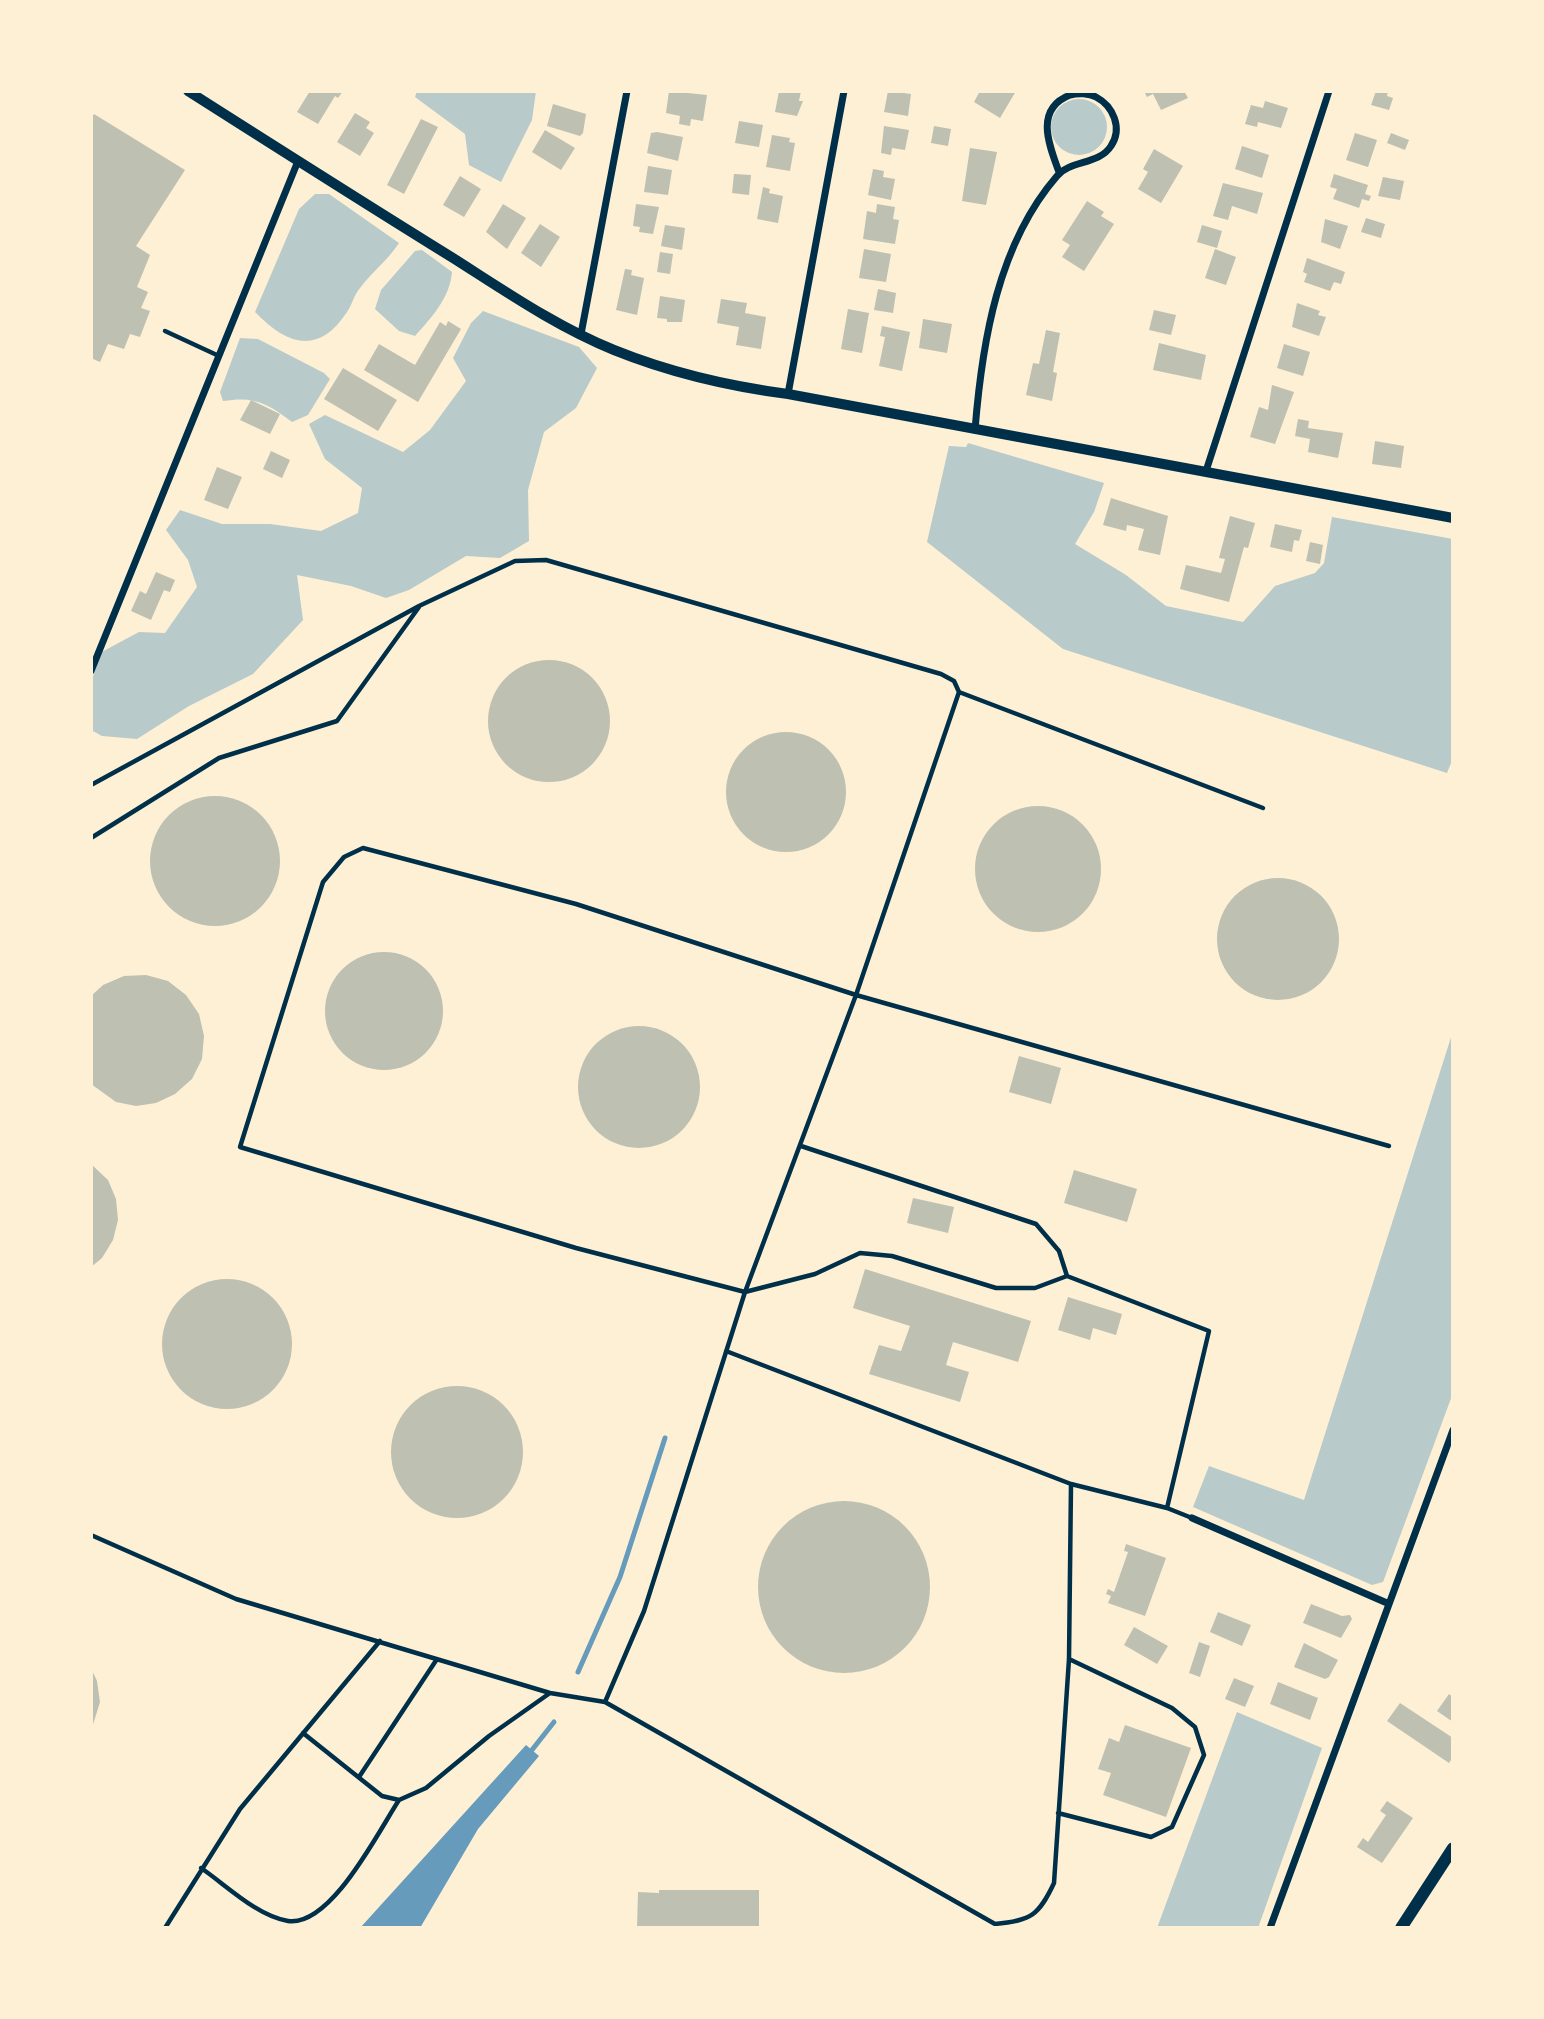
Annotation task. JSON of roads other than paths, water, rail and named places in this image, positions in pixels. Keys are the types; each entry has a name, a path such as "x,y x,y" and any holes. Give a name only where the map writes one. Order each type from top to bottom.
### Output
{"main road":[{"path":"1401,1928 1453,1848"}],"street":[{"path":"188,91 344,193 557,323 666,370 719,384 788,394 1453,518"},
{"path":"581,334 627,91"},
{"path":"788,394 844,91"},
{"path":"1206,471 1329,91"},
{"path":"975,430 979,382 1010,253 1034,205 1059,172 1099,157 1112,146 1117,128 1110,107 1093,95 1076,93 1062,99 1050,110 1046,128 1059,172"},
{"path":"91,671 298,161"},
{"path":"1270,1928 1387,1603 1453,1430"},
{"path":"1192,1518 1387,1603"}],"lane":[{"path":"165,331 219,356"},
{"path":"91,785 419,606 515,561 546,560 941,674 954,681 959,692 856,995 745,1292 644,1611 605,1702"},
{"path":"91,838 219,758 337,721 419,606"},
{"path":"959,692 1263,808"},
{"path":"1167,1508 1209,1331 1066,1276 1035,1288 996,1288 892,1256 860,1253 815,1274 745,1292 576,1248 240,1147 323,882 344,857 363,848 576,904 856,995 1389,1146"},
{"path":"801,1146 1037,1224 1059,1251 1066,1276"},
{"path":"726,1351 1071,1484 1167,1508 1192,1518"},
{"path":"91,1535 236,1599 550,1693 605,1702 995,1924 1022,1922 1042,1907 1054,1883 1069,1659 1071,1484"},
{"path":"165,1928 240,1809 380,1641"},
{"path":"359,1777 437,1659"},
{"path":"1058,1812 1151,1837 1172,1827 1204,1755 1195,1727 1172,1707 1069,1659"},
{"path":"201,1868 262,1911 287,1921 305,1920 326,1907 399,1800 426,1788 489,1736 550,1693"},
{"path":"303,1734 382,1796 399,1800"}],"water":[{"path":"526,1745 539,1756 478,1829 420,1928 360,1928"}],"waterway":[{"path":"578,1672 620,1577 665,1438"},
{"path":"528,1755 554,1722"}]}
